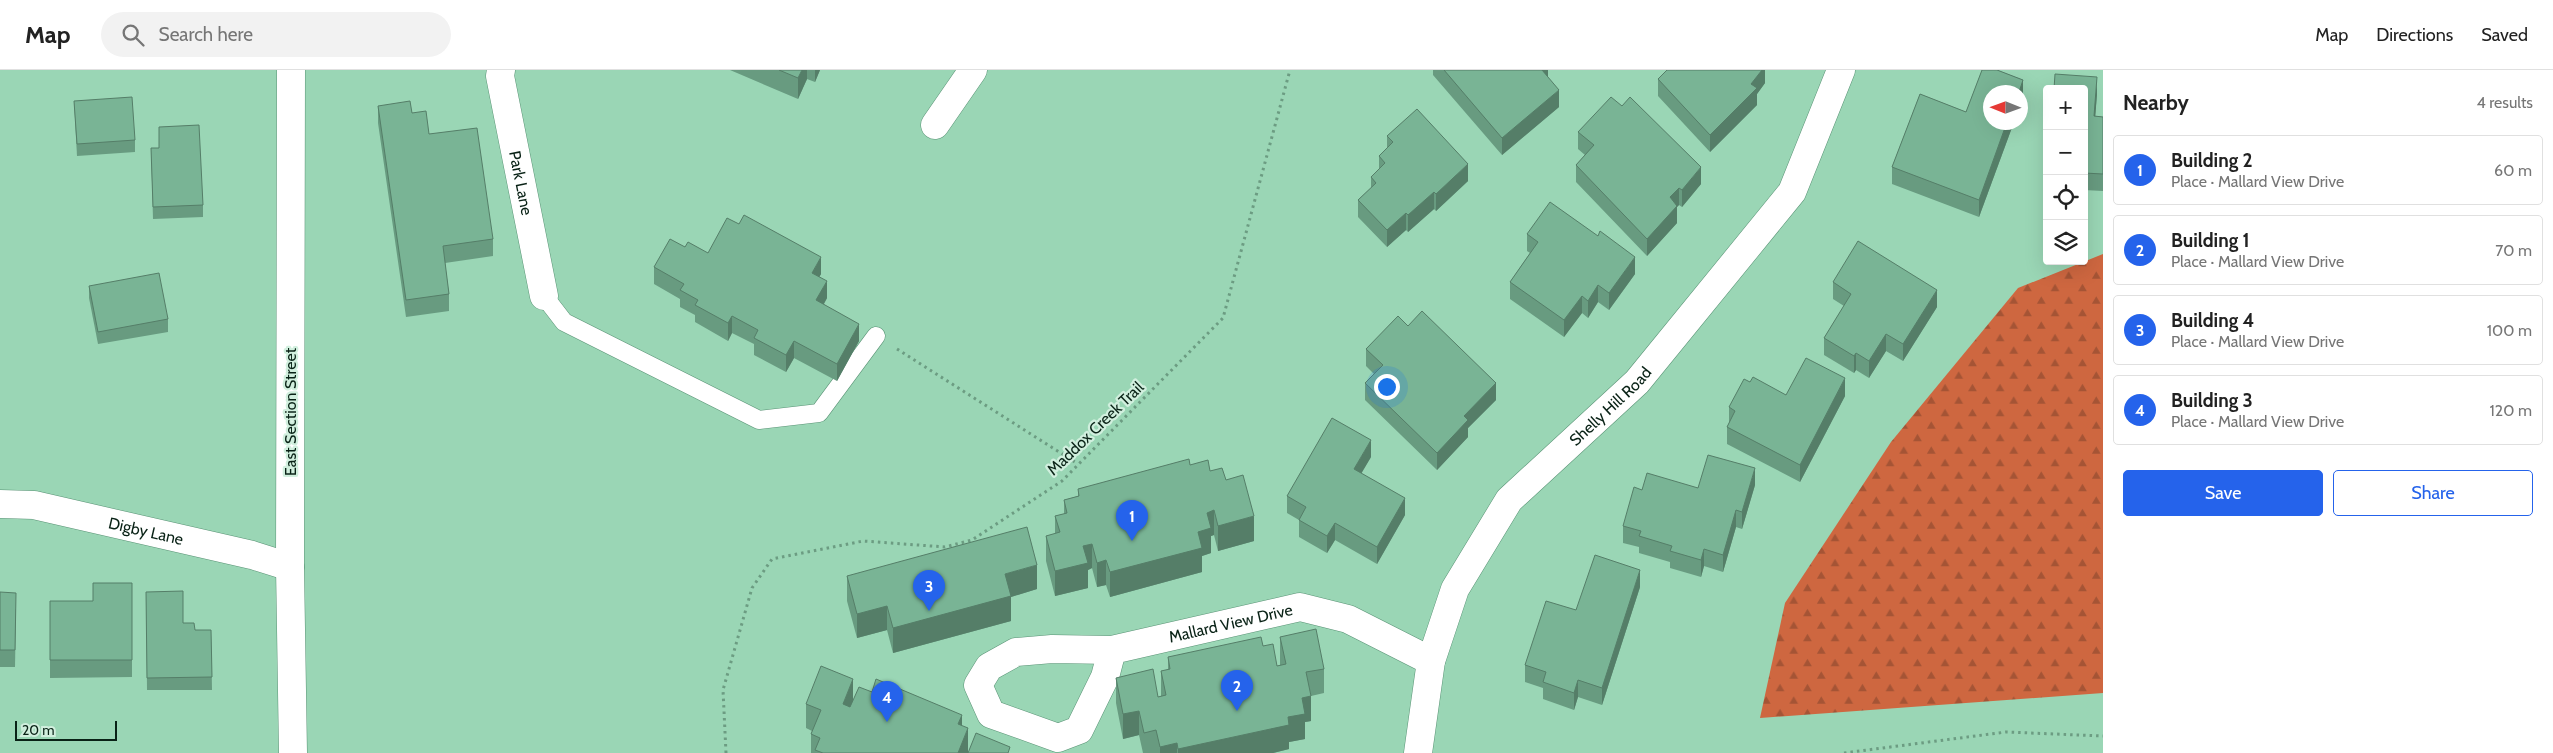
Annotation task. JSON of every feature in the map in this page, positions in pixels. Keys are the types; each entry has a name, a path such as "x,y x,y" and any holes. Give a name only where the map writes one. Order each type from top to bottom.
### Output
{"street":[{"name":"East Section Street","path":"291,70 290,567 293,753"},
{"name":"Park Lane","path":"501,70 500,76 544,296"},
{"path":"935,125 973,70"},
{"name":"Shelly Hill Road","path":"1418,753 1431,661 1455,589 1509,500 1637,382 1792,192 1841,70"},
{"name":"Digby Lane","path":"0,504 34,506 252,555 290,567"},
{"name":"Mallard View Drive","path":"1112,650 1105,678 1079,730 1058,738 991,714 978,685 989,667 1016,652 1052,649 1112,650 1300,607 1348,619 1431,661"}],"lane":[{"path":"544,296 564,322 759,420 819,414 876,336"}],"path":[{"name":"Maddox Creek Trail","path":"726,753 723,690 752,588 772,559 863,541 945,547 972,540 1062,481 1223,318 1290,70"},
{"path":"876,336 1078,464"},
{"path":"1844,753 2006,732 2103,736"}],"green space":[{"path":"2103,254 2103,693 1760,718 1785,603 1891,442 2018,288 2076,265 2088,265 2088,260"}],"building":[{"path":"779,70 802,70 798,78"},
{"path":"1444,70 1542,70 1559,90 1502,138"},
{"path":"1667,70 1762,70 1751,84 1757,88 1710,135 1658,79"},
{"path":"1982,70 1997,70 2023,80 2021,85 1983,85 1983,130 2004,130 1979,200 1892,167 1920,94 1966,112"},
{"path":"2055,74 2097,77 2094,116 2103,117 2103,174 2088,173 2088,85 2054,85"},
{"path":"132,97 135,140 77,144 74,101"},
{"path":"1611,97 1622,106 1630,97 1701,167 1682,190 1679,188 1670,197 1677,206 1647,239 1576,165 1594,145 1578,132"},
{"path":"410,101 412,113 426,111 429,134 477,128 493,239 443,246 449,294 406,300 378,106"},
{"path":"1417,109 1468,164 1436,194 1434,192 1408,215 1406,213 1387,230 1358,200 1376,183 1371,177 1385,163 1379,156 1393,142 1387,136"},
{"path":"199,125 203,205 153,207 151,148 159,148 159,127"},
{"path":"1550,202 1598,236 1600,231 1635,257 1609,293 1598,285 1588,301 1582,296 1564,320 1510,282 1538,242 1527,234"},
{"path":"744,215 821,257 812,273 827,281 816,300 859,324 837,364 794,341 786,355 754,338 758,330 732,316 728,323 695,305 698,300 680,290 684,284 654,267 670,239 685,247 688,242 708,253 727,218 739,224"},
{"path":"1858,241 1937,290 1903,344 1886,334 1869,361 1856,353 1854,356 1824,338 1851,294 1833,282"},
{"path":"159,273 168,319 98,332 89,286"},
{"path":"1422,311 1496,383 1464,416 1468,420 1437,453 1365,383 1383,365 1366,349 1398,316 1408,326"},
{"path":"1806,358 1845,378 1800,465 1727,427 1735,411 1729,407 1744,379 1750,382 1753,377 1786,395"},
{"path":"1332,418 1371,440 1354,469 1405,498 1377,547 1335,523 1327,536 1299,520 1306,507 1287,496"},
{"path":"1708,455 1755,468 1742,512 1736,510 1723,555 1704,549 1701,560 1670,551 1672,546 1639,536 1641,531 1623,526 1634,487 1642,490 1647,473 1698,488"},
{"path":"1189,459 1190,465 1208,460 1210,471 1222,468 1226,480 1243,475 1254,516 1218,526 1214,510 1207,513 1211,528 1198,532 1202,548 1110,572 1106,560 1097,563 1092,544 1083,546 1088,563 1055,571 1046,536 1060,532 1055,516 1067,513 1064,500 1079,496 1078,489"},
{"path":"1027,527 1037,565 1005,574 1011,596 893,628 887,606 857,614 847,576"},
{"path":"1595,555 1640,570 1602,688 1578,680 1574,693 1543,682 1546,672 1525,665 1546,601 1576,610"},
{"path":"93,583 132,583 132,660 50,660 50,601 93,601"},
{"path":"183,591 183,623 194,623 195,630 211,630 212,677 147,678 146,592"},
{"path":"0,592 16,593 15,650 0,650"},
{"path":"1316,629 1324,669 1306,672 1311,696 1302,698 1305,714 1288,717 1289,725 1178,749 1177,743 1160,747 1156,730 1144,733 1139,711 1123,714 1116,678 1153,669 1158,697 1166,695 1161,671 1170,669 1168,657 1261,637 1263,646 1273,644 1277,666 1286,664 1280,637"},
{"path":"821,666 853,679 843,704 850,707 859,687 872,692 876,679 962,715 958,724 968,728 958,753 823,753 815,750 820,738 811,734 821,710 806,704"},
{"path":"976,733 1010,747 1008,753 968,753"}],"place":[{"name":"Building 2","path":"1132,541"},
{"name":"Building 4","path":"929,611"},
{"name":"Building 1","path":"1237,711"},
{"name":"Building 3","path":"887,722"}]}
